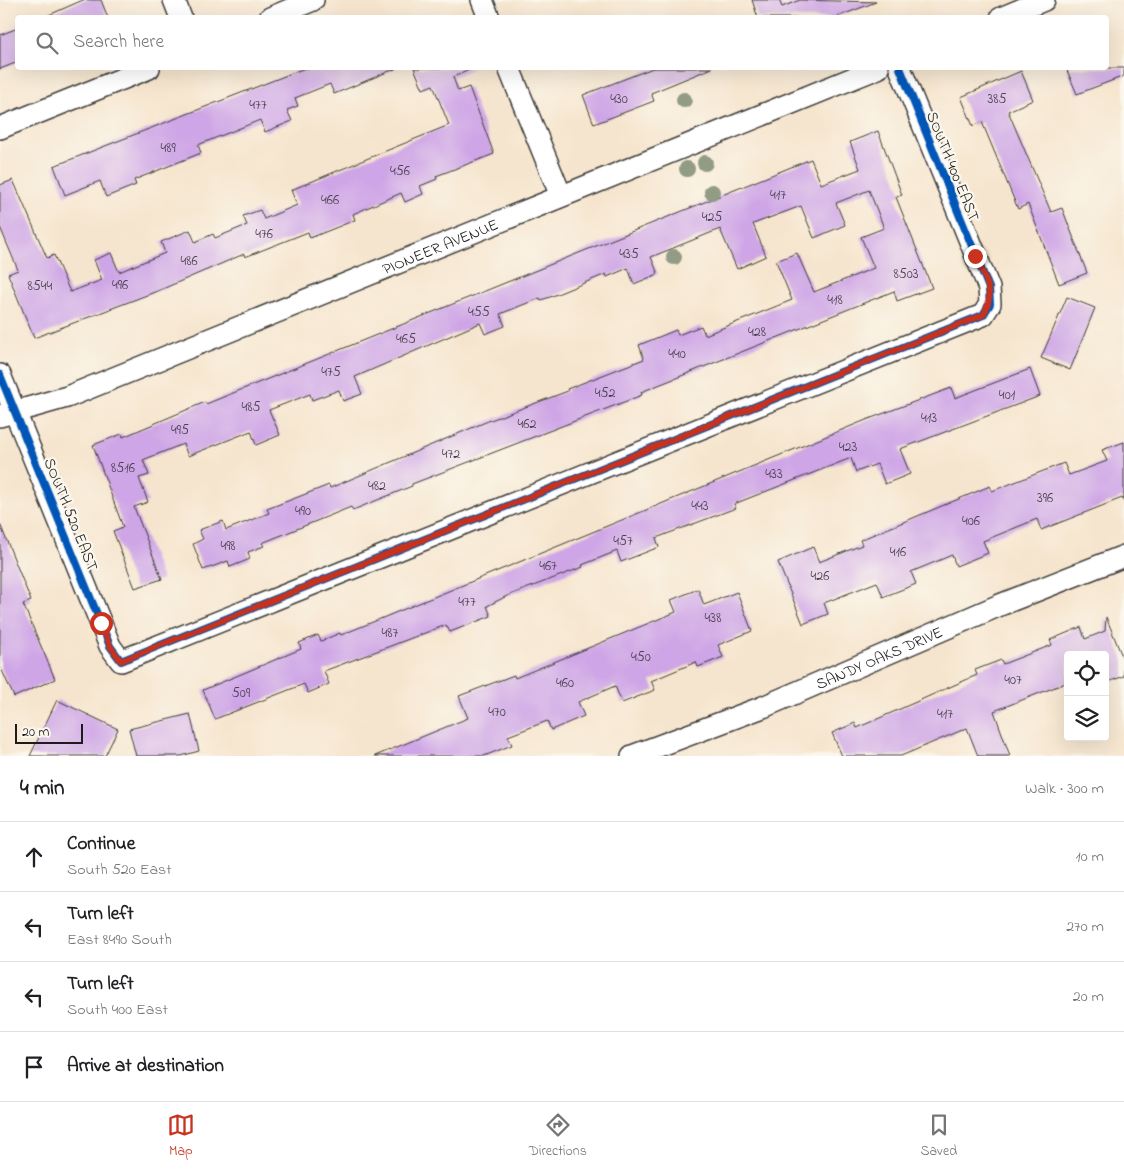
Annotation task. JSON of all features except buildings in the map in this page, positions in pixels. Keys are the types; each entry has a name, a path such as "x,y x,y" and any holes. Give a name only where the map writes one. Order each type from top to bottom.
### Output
{"street":[{"path":"174,0 180,15"},
{"path":"277,15 312,0"},
{"path":"482,0 488,15"},
{"path":"1008,15 1044,0"},
{"path":"0,128 144,70"},
{"path":"510,70 561,196"},
{"name":"PIONEER AVENUE","path":"8,414 67,397 873,70"},
{"name":"SOUTH 400 EAST","path":"121,661 983,315 990,304 989,288 901,70"},
{"name":"SOUTH 520 EAST","path":"0,375 8,414 110,646 121,661"},
{"name":"SANDY OAKS DRIVE","path":"632,756 763,707 1000,604 1124,556"}],"cycle path":[{"path":"0,375 110,646 121,661 983,315 990,304 989,288 901,70"}],"route":[{"path":"101,623 110,646 121,661 983,315 990,304 989,288 975,256"}]}
